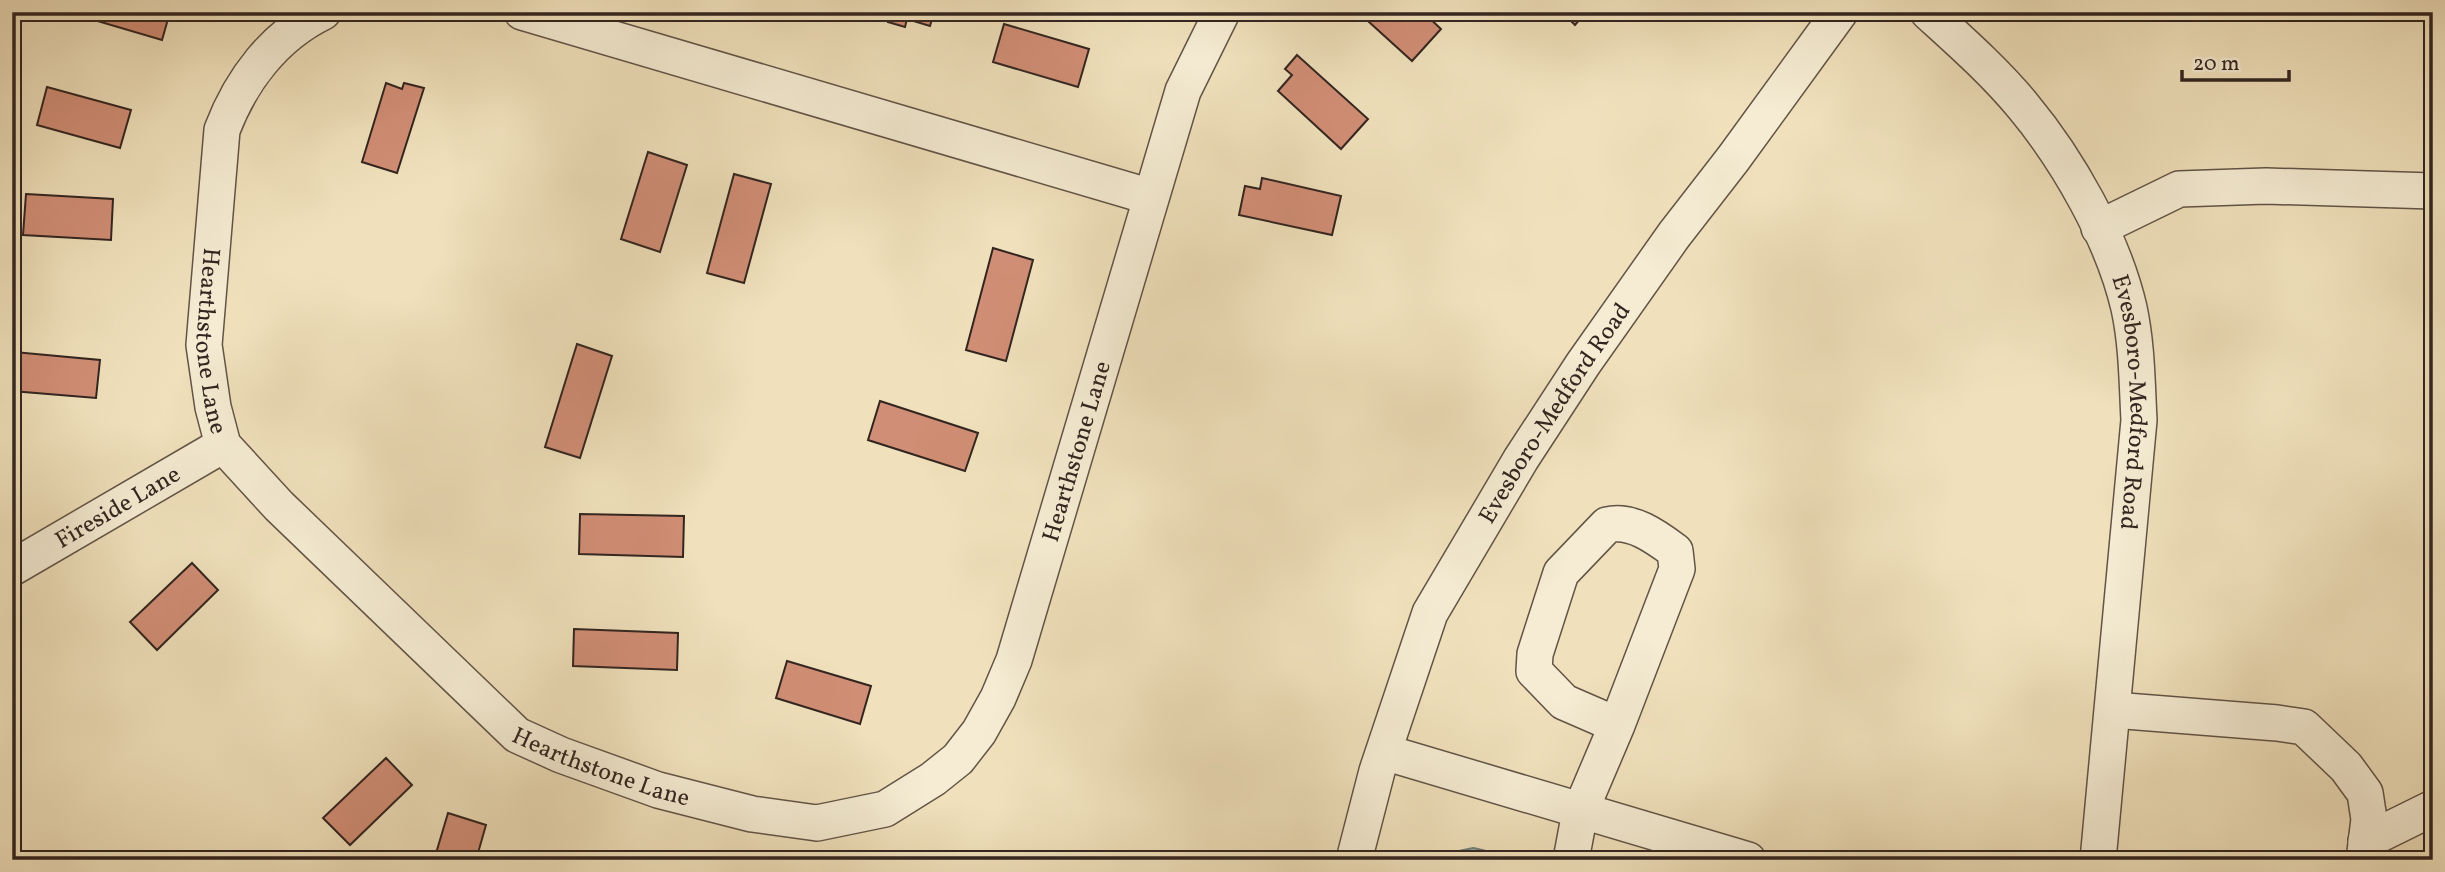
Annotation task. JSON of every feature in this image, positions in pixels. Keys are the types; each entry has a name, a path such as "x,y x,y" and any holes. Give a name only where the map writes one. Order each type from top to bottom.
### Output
{"street":[{"name":"Hearthstone Lane","path":"323,12 290,32 262,60 233,101 222,130 204,345 213,407 223,445 279,506 517,734 561,755 658,790 752,814 817,823 885,809 933,779 958,759 979,732 998,698 1014,660 1183,90 1222,12"},
{"path":"522,12 1151,197"},
{"name":"Evesboro-Medford Road","path":"1354,860 1384,752 1430,613 1521,459 1583,364 1674,234 1840,12"},
{"name":"Evesboro-Medford Road","path":"1928,12 1988,68 2023,106 2055,148 2108,246 2128,307 2137,363 2139,420 2098,860"},
{"path":"2099,228 2179,189 2266,187 2433,191"},
{"name":"Fireside Lane","path":"12,568 223,445"},
{"path":"1571,860 1580,811 1617,725 1677,569 1675,551 1647,531 1615,523 1607,525 1562,573 1535,654 1534,671 1564,702 1617,725"},
{"path":"2113,710 2304,727 2346,767 2365,793 2369,819 2365,851"},
{"path":"1384,752 1748,860"},
{"path":"2365,851 2433,808"}],"water":[{"path":"1473,848 1489,852 1496,860 1438,860 1445,854"}],"building":[{"path":"67,12 170,12 162,40"},
{"path":"891,12 934,12 930,26 907,19 905,27 888,22"},
{"path":"1358,12 1423,12 1441,29 1412,61"},
{"path":"1562,12 1586,12 1575,25"},
{"path":"1004,24 1089,49 1078,87 993,62"},
{"path":"1297,55 1368,119 1341,149 1278,91 1292,75 1285,69"},
{"path":"386,83 402,89 404,83 424,88 397,173 362,162"},
{"path":"47,87 131,110 120,148 37,125"},
{"path":"648,152 687,165 660,252 621,239"},
{"path":"734,174 771,184 744,283 707,273"},
{"path":"1262,178 1341,196 1332,235 1239,215 1245,186 1260,189"},
{"path":"26,194 113,199 111,240 23,235"},
{"path":"993,248 1033,260 1006,361 966,350"},
{"path":"577,344 612,356 580,458 545,447"},
{"path":"14,352 100,360 96,398 12,391"},
{"path":"880,401 978,433 965,471 868,440"},
{"path":"580,514 684,516 683,557 579,554"},
{"path":"192,563 218,590 157,650 130,622"},
{"path":"574,629 678,633 677,670 573,666"},
{"path":"787,661 871,686 860,724 776,698"},
{"path":"386,758 412,785 350,845 323,818"},
{"path":"448,813 486,825 476,860 434,860"}]}
